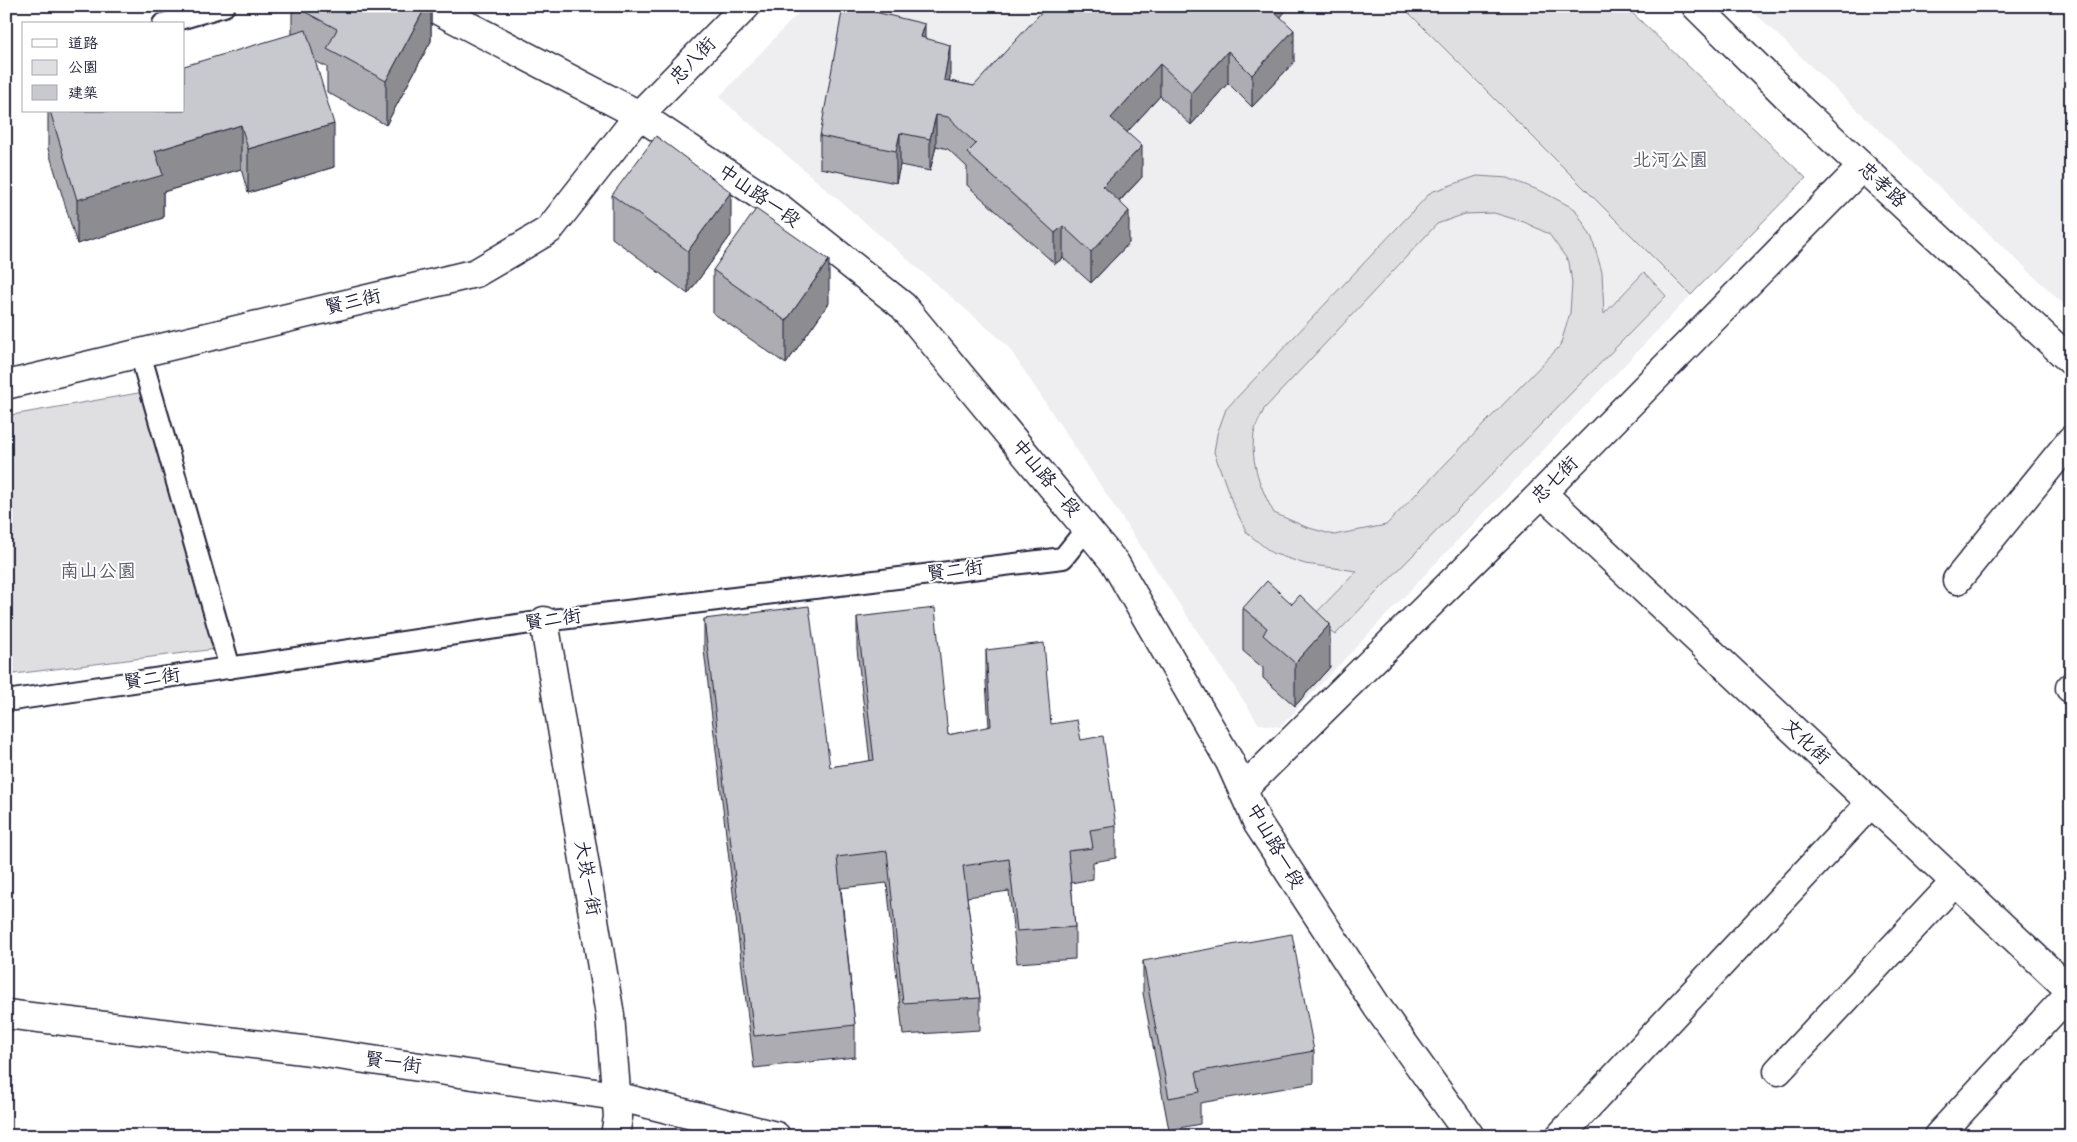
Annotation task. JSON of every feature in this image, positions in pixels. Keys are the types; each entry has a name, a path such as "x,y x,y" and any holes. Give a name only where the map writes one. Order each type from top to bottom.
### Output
{"street":[{"name":"中山路一段","path":"430,6 640,115 782,210 903,306 1115,563 1230,762 1258,824 1378,1008 1468,1135"},
{"name":"忠八街","path":"640,115 746,6"},
{"name":"忠孝路","path":"1696,6 1798,107 2071,361"},
{"name":"賢三街","path":"6,385 476,272 549,230 640,115"},
{"name":"忠七街","path":"1243,789 1542,493 1862,166"},
{"path":"1957,580 2071,440"},
{"name":"文化街","path":"1542,493 2071,991"},
{"name":"大崁一街","path":"544,621 610,1014 618,1117 615,1136"},
{"path":"1560,1136 1871,803"},
{"path":"1778,1071 1955,882"},
{"path":"1938,1136 2071,991"},
{"name":"賢一街","path":"6,1014 311,1051 616,1096 776,1136"}],"lane":[{"path":"171,22 224,6"},
{"path":"140,353 230,668"},
{"name":"賢二街","path":"6,701 544,621 1063,558 1087,528"}],"shaded area":[{"path":"805,6 1402,6 1691,295 1280,727 1259,724 1007,345 719,97"},
{"path":"1747,6 2071,6 2071,311"}],"green space":[{"name":"北河公園","path":"1402,6 1625,6 1806,178 1691,295"},
{"path":"1477,176 1508,178 1543,192 1575,209 1592,238 1602,272 1604,314 1644,272 1666,296 1335,635 1311,618 1357,571 1305,564 1272,553 1247,533 1232,502 1214,452 1217,434 1226,409 1431,192","holes":["1494,213 1524,222 1549,234 1569,262 1572,283 1570,313 1560,346 1386,525 1334,535 1306,527 1274,513 1261,485 1255,465 1253,445 1255,431 1264,409 1437,224 1465,214"]},
{"name":"南山公園","path":"144,392 216,649 6,675 6,416"}],"building":[{"path":"294,6 426,6 386,81 327,49 337,29"},
{"path":"843,6 850,6 925,24 921,37 950,45 944,80 974,86 1047,6 1269,6 1294,30 1252,75 1228,51 1191,93 1160,64 1111,118 1142,146 1103,186 1129,211 1091,252 1063,226 1055,233 967,153 976,144 948,117 936,115 930,139 900,133 896,151 820,136"},
{"path":"306,30 334,124 248,149 241,125 155,151 163,175 77,200 50,112 185,112 185,66"},
{"path":"656,136 731,192 688,251 612,195"},
{"path":"756,209 829,260 786,321 713,270"},
{"path":"1267,581 1292,604 1300,595 1330,624 1295,663 1263,635 1267,628 1243,608"},
{"path":"809,606 830,767 874,760 857,617 935,608 948,735 991,726 986,650 1044,643 1051,724 1077,720 1081,740 1103,736 1116,826 1090,830 1093,848 1068,851 1075,927 1017,931 1009,859 963,866 980,998 903,1003 887,851 837,857 855,1025 754,1036 704,619"},
{"path":"1292,934 1314,1051 1196,1072 1200,1092 1169,1098 1143,961"}]}
